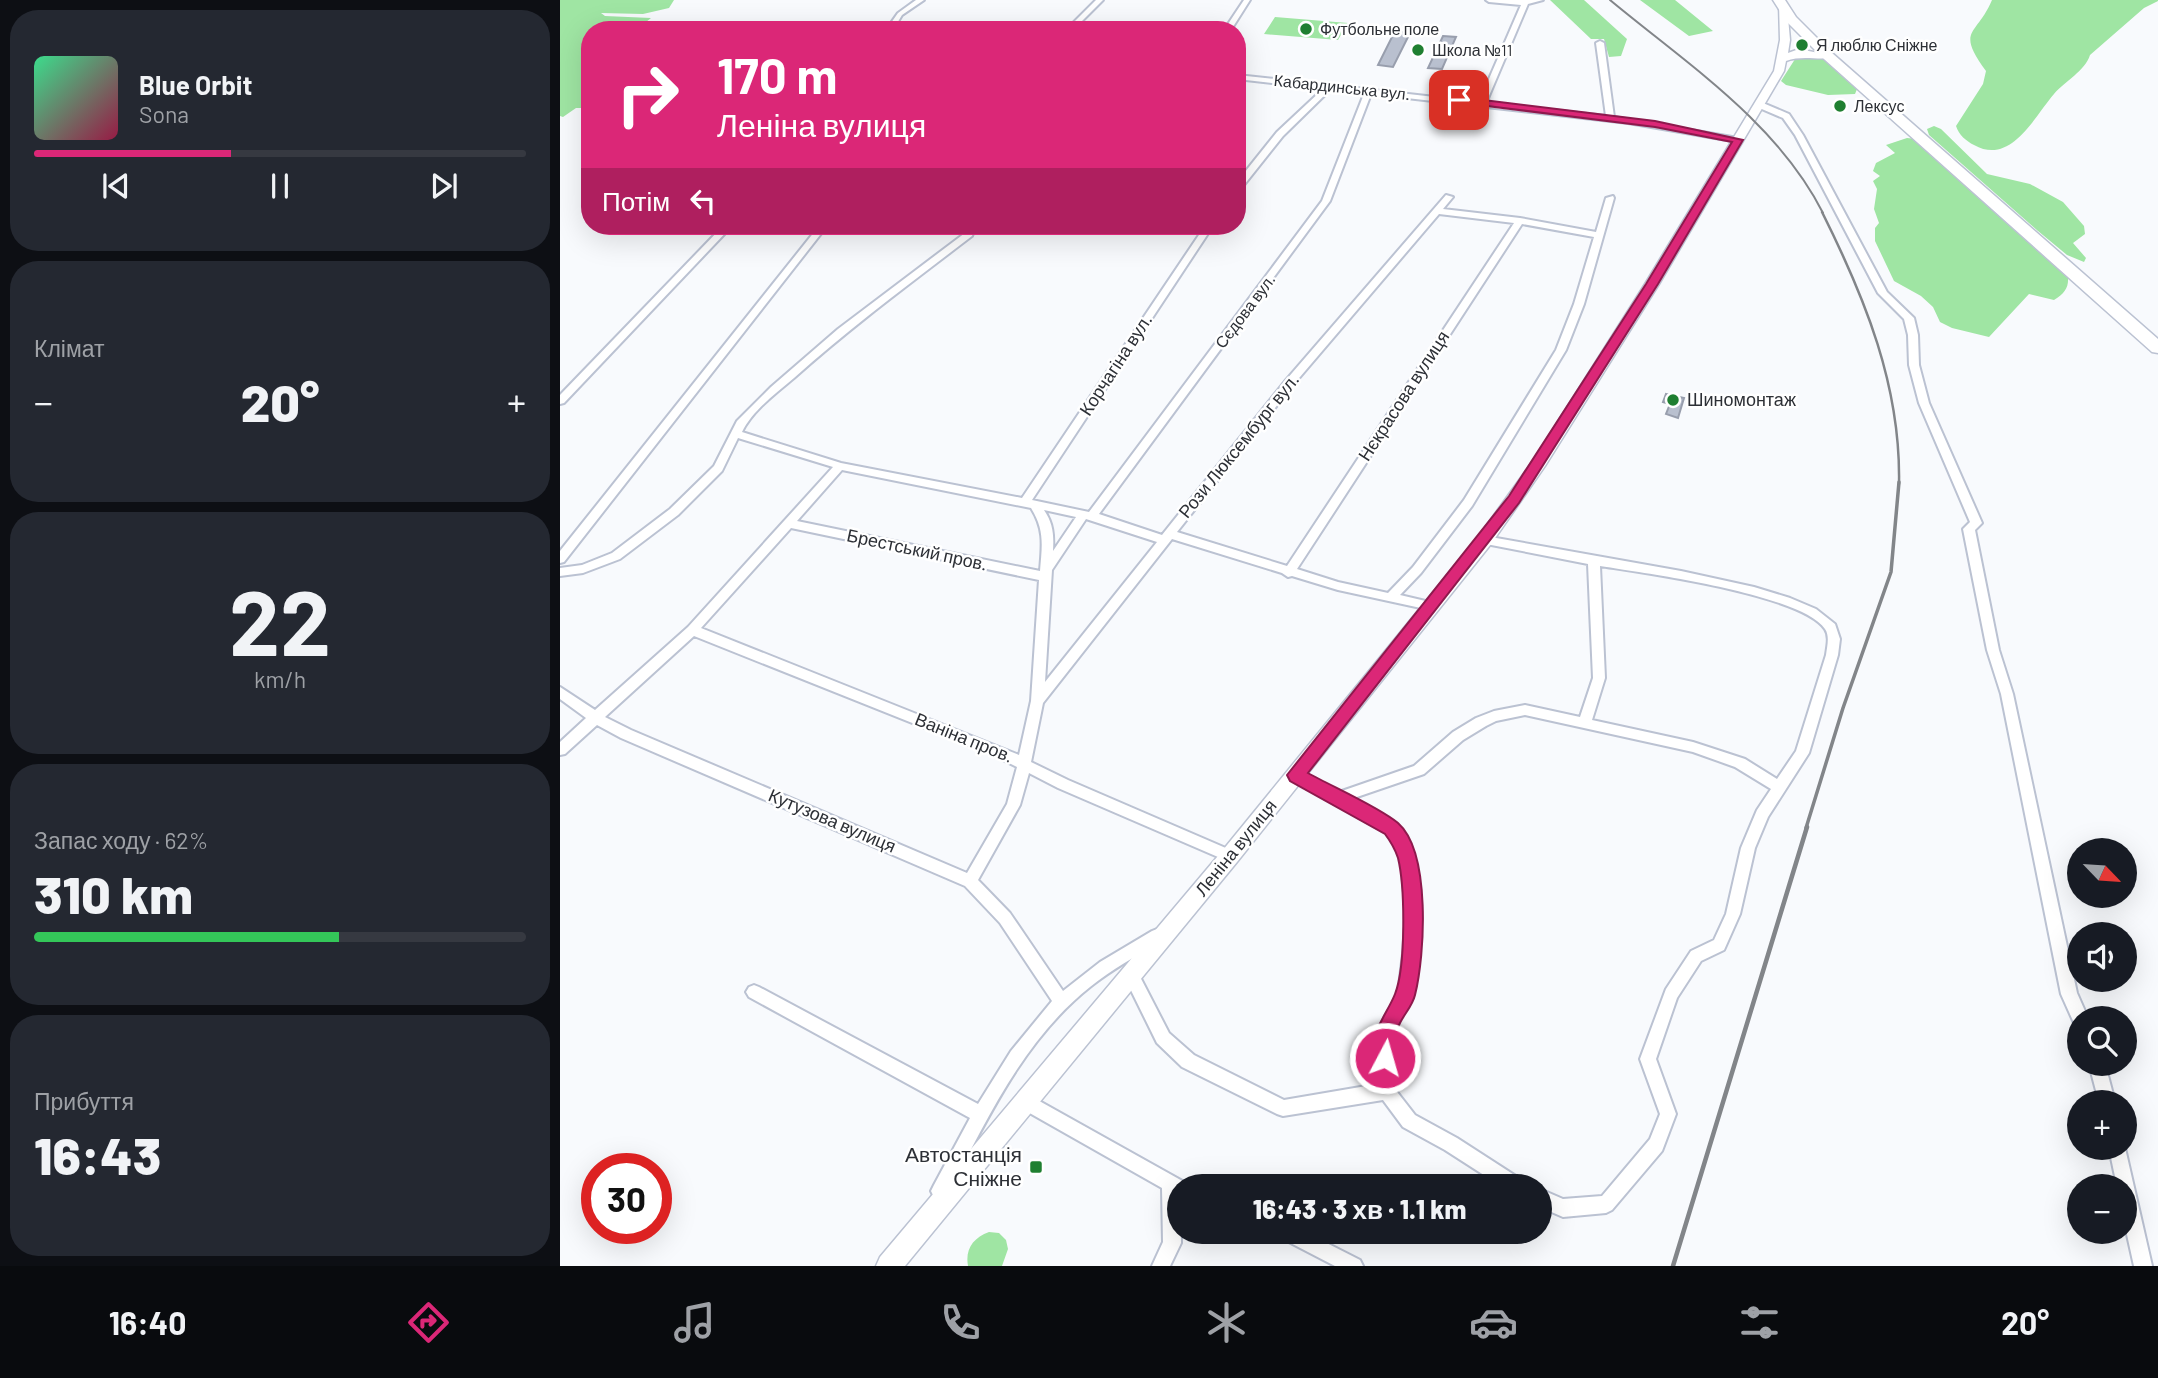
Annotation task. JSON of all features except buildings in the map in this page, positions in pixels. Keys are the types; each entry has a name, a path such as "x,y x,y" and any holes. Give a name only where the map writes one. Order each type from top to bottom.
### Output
{"main road":[{"path":"1780,3 1786,26 1784,58 1799,52 1828,56"},
{"path":"1780,3 1828,56 2158,348"},
{"name":"Леніна вулиця","path":"889,1266 1230,856 1485,540 1540,462 1760,104 1784,58"}],"street":[{"path":"895,21 900,14 921,0"},
{"path":"1078,21 1100,0"},
{"path":"1233,21 1247,0"},
{"path":"1489,0 1525,3 1540,0"},
{"path":"1482,103 1525,3"},
{"path":"1600,43 1610,119"},
{"name":"Кабардинська вул.","path":"1246,78 1610,119 1738,140"},
{"path":"1246,177 1280,134 1330,86"},
{"name":"Сєдова вул.","path":"1046,573 1326,201 1369,90"},
{"path":"1760,104 1786,116 1799,135 1883,293 1909,318 1914,365 1924,403 1976,523 1969,529 1993,650 2007,694 2064,970 2076,1006"},
{"name":"Рози Люксембург вул.","path":"1037,701 1290,382 1449,197"},
{"path":"1391,597 1417,570 1468,503 1560,350 1572,326 1610,198"},
{"path":"1437,211 1520,221 1599,235"},
{"name":"Нєкрасова вулиця","path":"1288,573 1520,221"},
{"path":"560,401 719,235"},
{"path":"560,559 816,235"},
{"path":"560,572 603,562 632,545 704,485 718,468 741,423 775,389 841,331 968,235"},
{"name":"Корчагіна вул.","path":"1030,505 1203,235"},
{"path":"736,434 840,466 1088,516 1288,573 1430,606"},
{"path":"560,750 692,630 840,466"},
{"path":"970,881 1013,805 1025,763 1037,701 1048,535 1044,519 1030,505"},
{"name":"Брестський пров.","path":"788,523 1046,573"},
{"path":"1485,540 1763,593 1808,611 1830,625 1834,638 1827,677 1802,753 1762,814 1748,848 1733,914 1719,944 1696,956 1671,994 1658,1025 1648,1059 1668,1114 1656,1146 1606,1204 1563,1208 1552,1203"},
{"path":"1585,721 1599,678 1594,561"},
{"name":"Ваніна пров.","path":"692,630 1025,763 1063,784 1230,856"},
{"name":"Кутузова вулиця","path":"560,692 596,718 626,734 970,881 1005,918 1061,1002"},
{"path":"1339,798 1419,770 1458,736 1494,716 1525,710 1585,721 1715,754 1740,764 1779,787"},
{"path":"1296,775 1391,829 1403,845 1408,861 1413,914 1411,954 1405,996 1388,1025 1386,1091 1409,1121 1497,1174"},
{"path":"919,1230 981,1115 1023,1050 1061,1002 1091,976 1170,928"},
{"path":"1131,974 1163,1038 1188,1061 1283,1108 1386,1091"},
{"path":"754,992 981,1115"},
{"path":"1025,1101 1167,1182"},
{"path":"2120,1160 2143,1266"},
{"path":"1161,1266 1172,1244"},
{"path":"1311,1244 1354,1266"}],"green space":[{"path":"560,0 674,0 669,8 643,14 601,13 605,16 651,18 647,21 581,21 581,108 560,116"},
{"path":"1550,0 1584,0 1627,39 1621,56 1609,57 1604,39 1591,39"},
{"path":"1640,0 1675,0 1713,31 1689,36"},
{"path":"1992,0 2158,1 2144,8 2090,55 2084,66 2054,94 2020,136 1999,149 1987,150 1966,140 1956,126 1983,84 1986,71 1970,40"},
{"name":"Футбольне поле","path":"1275,17 1348,23 1338,40 1264,34"},
{"path":"1797,56 1821,56 1857,89 1855,94 1828,95 1786,85 1781,81"},
{"path":"1934,126 1941,129 1987,174 2030,184 2063,202 2084,226 2085,234 2073,243 2086,258 2084,262 2067,255 1929,135 1927,129"},
{"path":"1907,138 1917,139 2067,271 2068,284 2062,294 2054,300 2029,294 1989,337 1952,328 1940,322 1933,307 1921,296 1894,281 1875,241 1875,228 1879,223 1874,209 1877,189 1873,181 1880,176 1873,171 1876,163 1895,153 1886,145"},
{"path":"989,1232 999,1233 1006,1240 1008,1249 1002,1266 968,1266 971,1245"}],"railway":[{"path":"1610,0 1756,122 1804,180 1823,213"},
{"path":"1822,212 1866,310 1887,378 1894,412 1899,482"},
{"path":"1806,828 1843,708 1891,572 1899,482"},
{"path":"1673,1266 1807,827"}],"place":[{"name":"Футбольне поле","path":"1306,29"},
{"name":"Я люблю Сніжне","path":"1802,45"},
{"name":"Школа №11","path":"1418,50"},
{"name":"Лексус","path":"1840,106"},
{"name":"Шиномонтаж","path":"1673,400"},
{"name":"Автостанція Сніжне","path":"1036,1167"}],"route":[{"path":"1385,1058 1388,1025 1405,996 1411,954 1413,914 1408,861 1403,845 1391,829 1296,775 1485,540 1514,500 1652,284 1738,140 1655,124 1459,100"}]}
